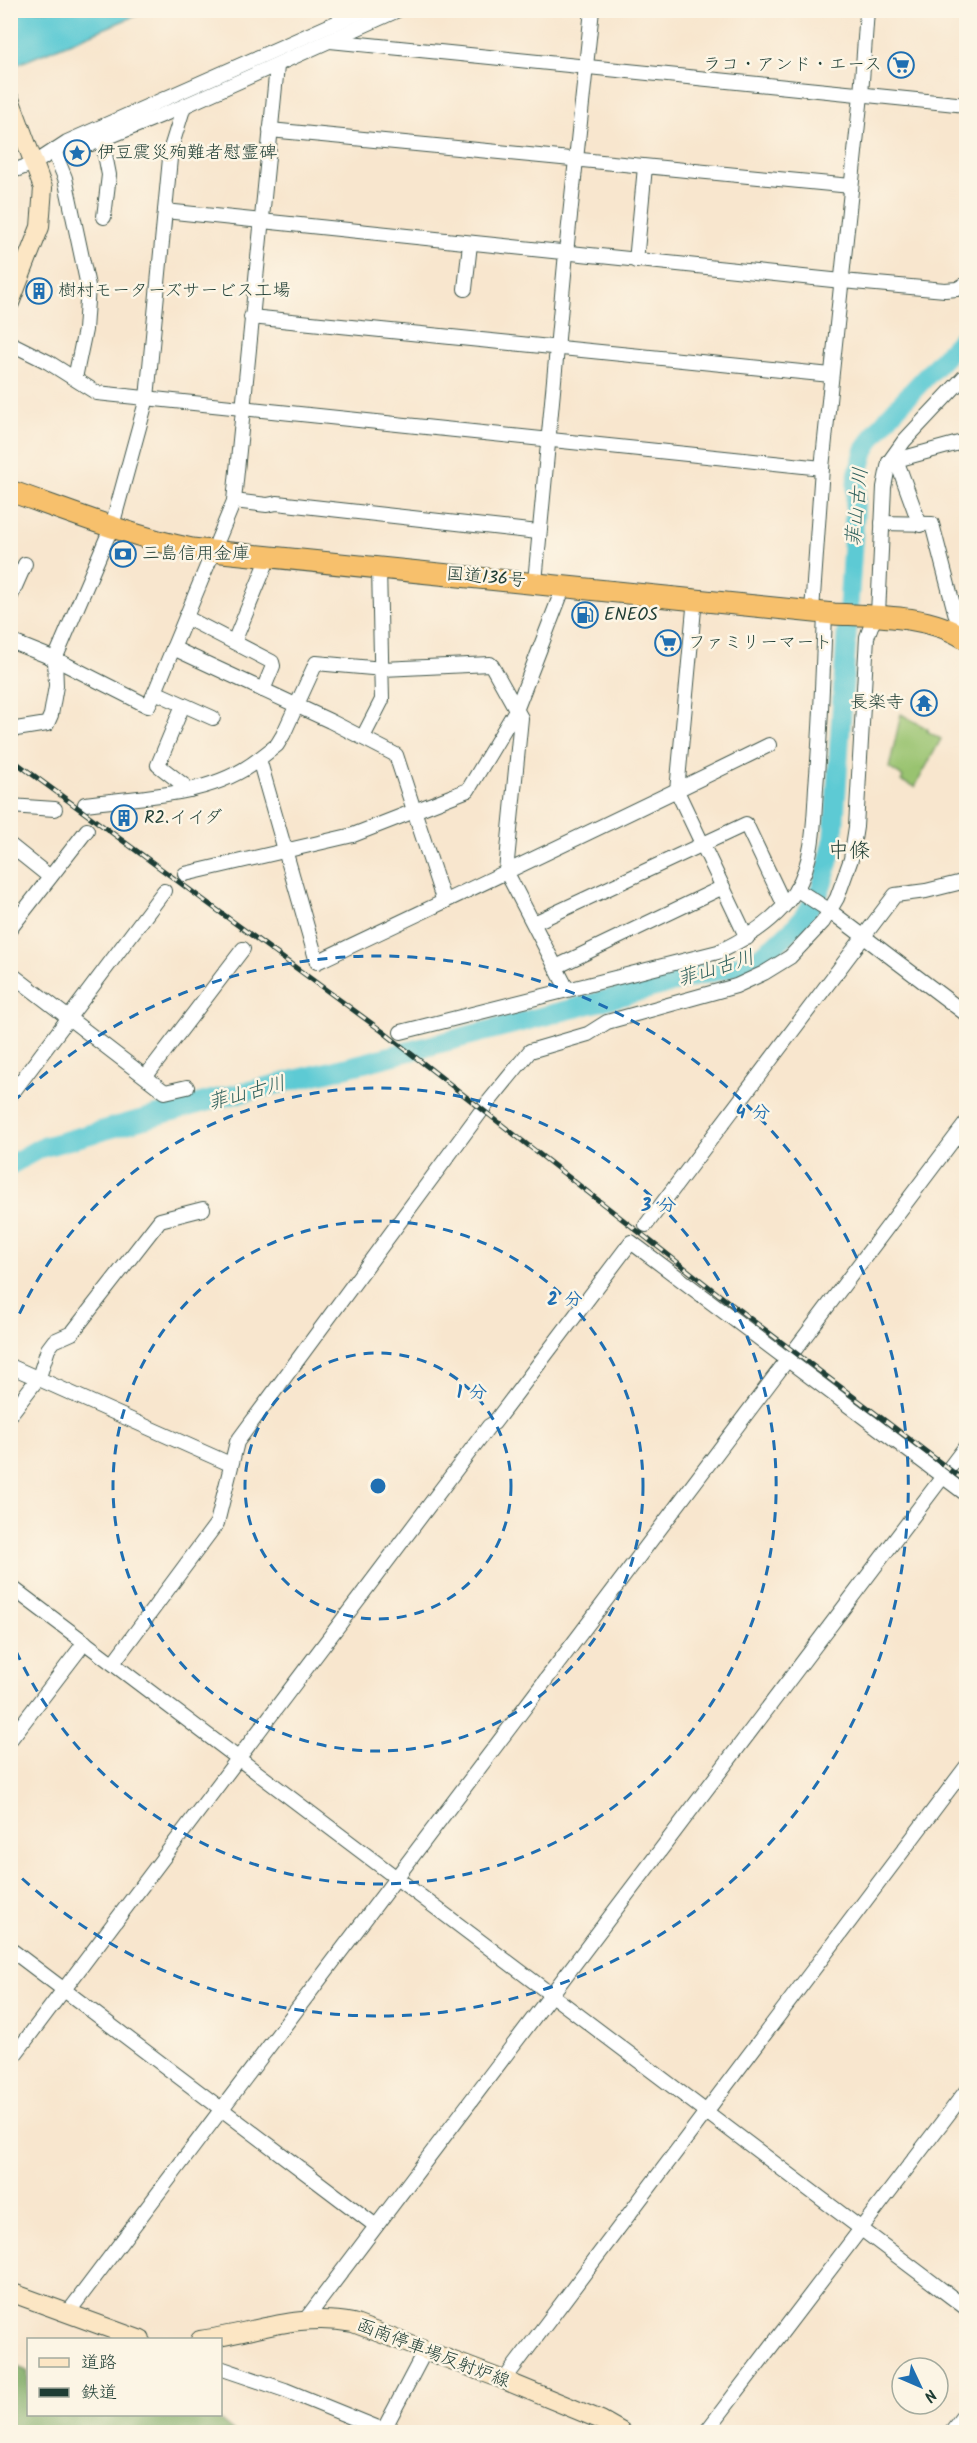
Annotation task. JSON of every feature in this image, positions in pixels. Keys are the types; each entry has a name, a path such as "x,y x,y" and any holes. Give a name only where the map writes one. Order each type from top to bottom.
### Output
{"highway":[{"name":"国道136号","path":"10,491 166,543 214,551 695,598 824,613 872,615 926,623 964,637"}],"main road":[{"path":"10,99 43,188 40,227 10,303"},
{"path":"10,2292 135,2338"},
{"name":"函南停車場反射炉線","path":"210,2338 306,2319 337,2319 353,2322 601,2420 622,2433"}],"street":[{"path":"10,172 32,155 54,151 67,142 365,10"},
{"path":"67,142 91,144 277,66 398,10"},
{"path":"535,582 556,347 592,10"},
{"path":"401,1032 718,951 747,938 798,890 812,838 820,738 824,613 822,468 861,95 867,10"},
{"path":"330,41 966,105"},
{"path":"10,641 55,659 148,706 156,692 234,501 277,66"},
{"path":"10,730 47,724 51,715 56,686 55,659 112,526 147,398 171,148 184,106"},
{"path":"270,130 851,186"},
{"path":"102,139 109,175 104,217"},
{"path":"54,151 65,178 88,286 85,330 75,378"},
{"path":"636,261 645,167"},
{"path":"165,211 842,281 945,290 957,289 966,284"},
{"path":"465,289 470,244"},
{"path":"251,317 831,375"},
{"path":"10,343 75,378 97,393 822,468"},
{"path":"113,1663 217,1523 237,1442 482,1110 530,1051 588,1034 607,1022 736,986 764,973 789,957 812,935 828,910 851,859 856,827 868,632 872,615 884,487 904,441 966,375"},
{"path":"893,462 966,441"},
{"path":"893,462 920,525"},
{"path":"234,501 267,505 277,503 538,532"},
{"path":"882,523 932,524 964,637"},
{"path":"234,642 268,556"},
{"path":"10,598 25,564"},
{"path":"363,737 381,705 379,568"},
{"path":"185,874 353,834 468,790 517,708 564,586"},
{"path":"695,598 677,791 747,938"},
{"path":"187,618 272,663 263,690"},
{"path":"173,648 363,737 396,755 444,902"},
{"path":"85,804 190,790 232,776 259,759 279,742 298,707 316,663 382,669 490,664 521,718 506,872 567,989"},
{"path":"156,692 213,718"},
{"path":"183,705 158,765 190,790"},
{"path":"259,759 317,962 769,746"},
{"path":"10,806 55,809"},
{"path":"534,923 746,824 784,904"},
{"path":"10,929 87,830"},
{"path":"10,845 50,877"},
{"path":"646,1225 895,895 966,882"},
{"path":"555,967 723,887"},
{"path":"798,890 966,1014"},
{"path":"10,1096 164,891"},
{"path":"146,1076 243,949"},
{"path":"10,974 165,1092 187,1087"},
{"path":"67,2314 966,1123"},
{"path":"10,1415 39,1377 48,1349 54,1341 72,1333 160,1220 203,1209"},
{"path":"10,2061 489,1426 494,1423 632,1242 966,1494"},
{"path":"10,1366 230,1464"},
{"path":"306,2319 966,1446"},
{"path":"10,1586 966,2308"},
{"path":"10,1740 85,1642"},
{"path":"504,2380 966,1767"},
{"path":"10,1949 376,2226"},
{"path":"706,2433 966,2091"},
{"path":"222,2369 285,2390 381,2431 426,2349"},
{"path":"951,2433 966,2412"}],"green space":[{"path":"901,714 941,739 915,787 901,781 903,777 889,768"},
{"path":"11,2362 27,2371 27,2416 214,2416 234,2432 11,2432"}],"water":[{"path":"11,10 147,10 147,11 11,67"}],"waterway":[{"name":"菲山古川","path":"10,1165 40,1148 212,1100 360,1064 751,962 781,940 806,913 819,892 833,842 857,477 865,450 891,414 966,334"}],"railway":[{"path":"10,758 382,1031 727,1301 966,1482"}],"place":[{"name":"ラコ・アンド・エース","path":"901,65"},
{"name":"伊豆震災殉難者慰霊碑","path":"77,153"},
{"name":"樹村モーターズサービス工場","path":"39,291"},
{"name":"三島信用金庫","path":"123,554"},
{"name":"ENEOS","path":"585,615"},
{"name":"ファミリーマート","path":"668,643"},
{"name":"長楽寺","path":"924,703"},
{"name":"R2.イイダ","path":"124,818"}],"district":[{"name":"中條","path":"849,851"}]}
